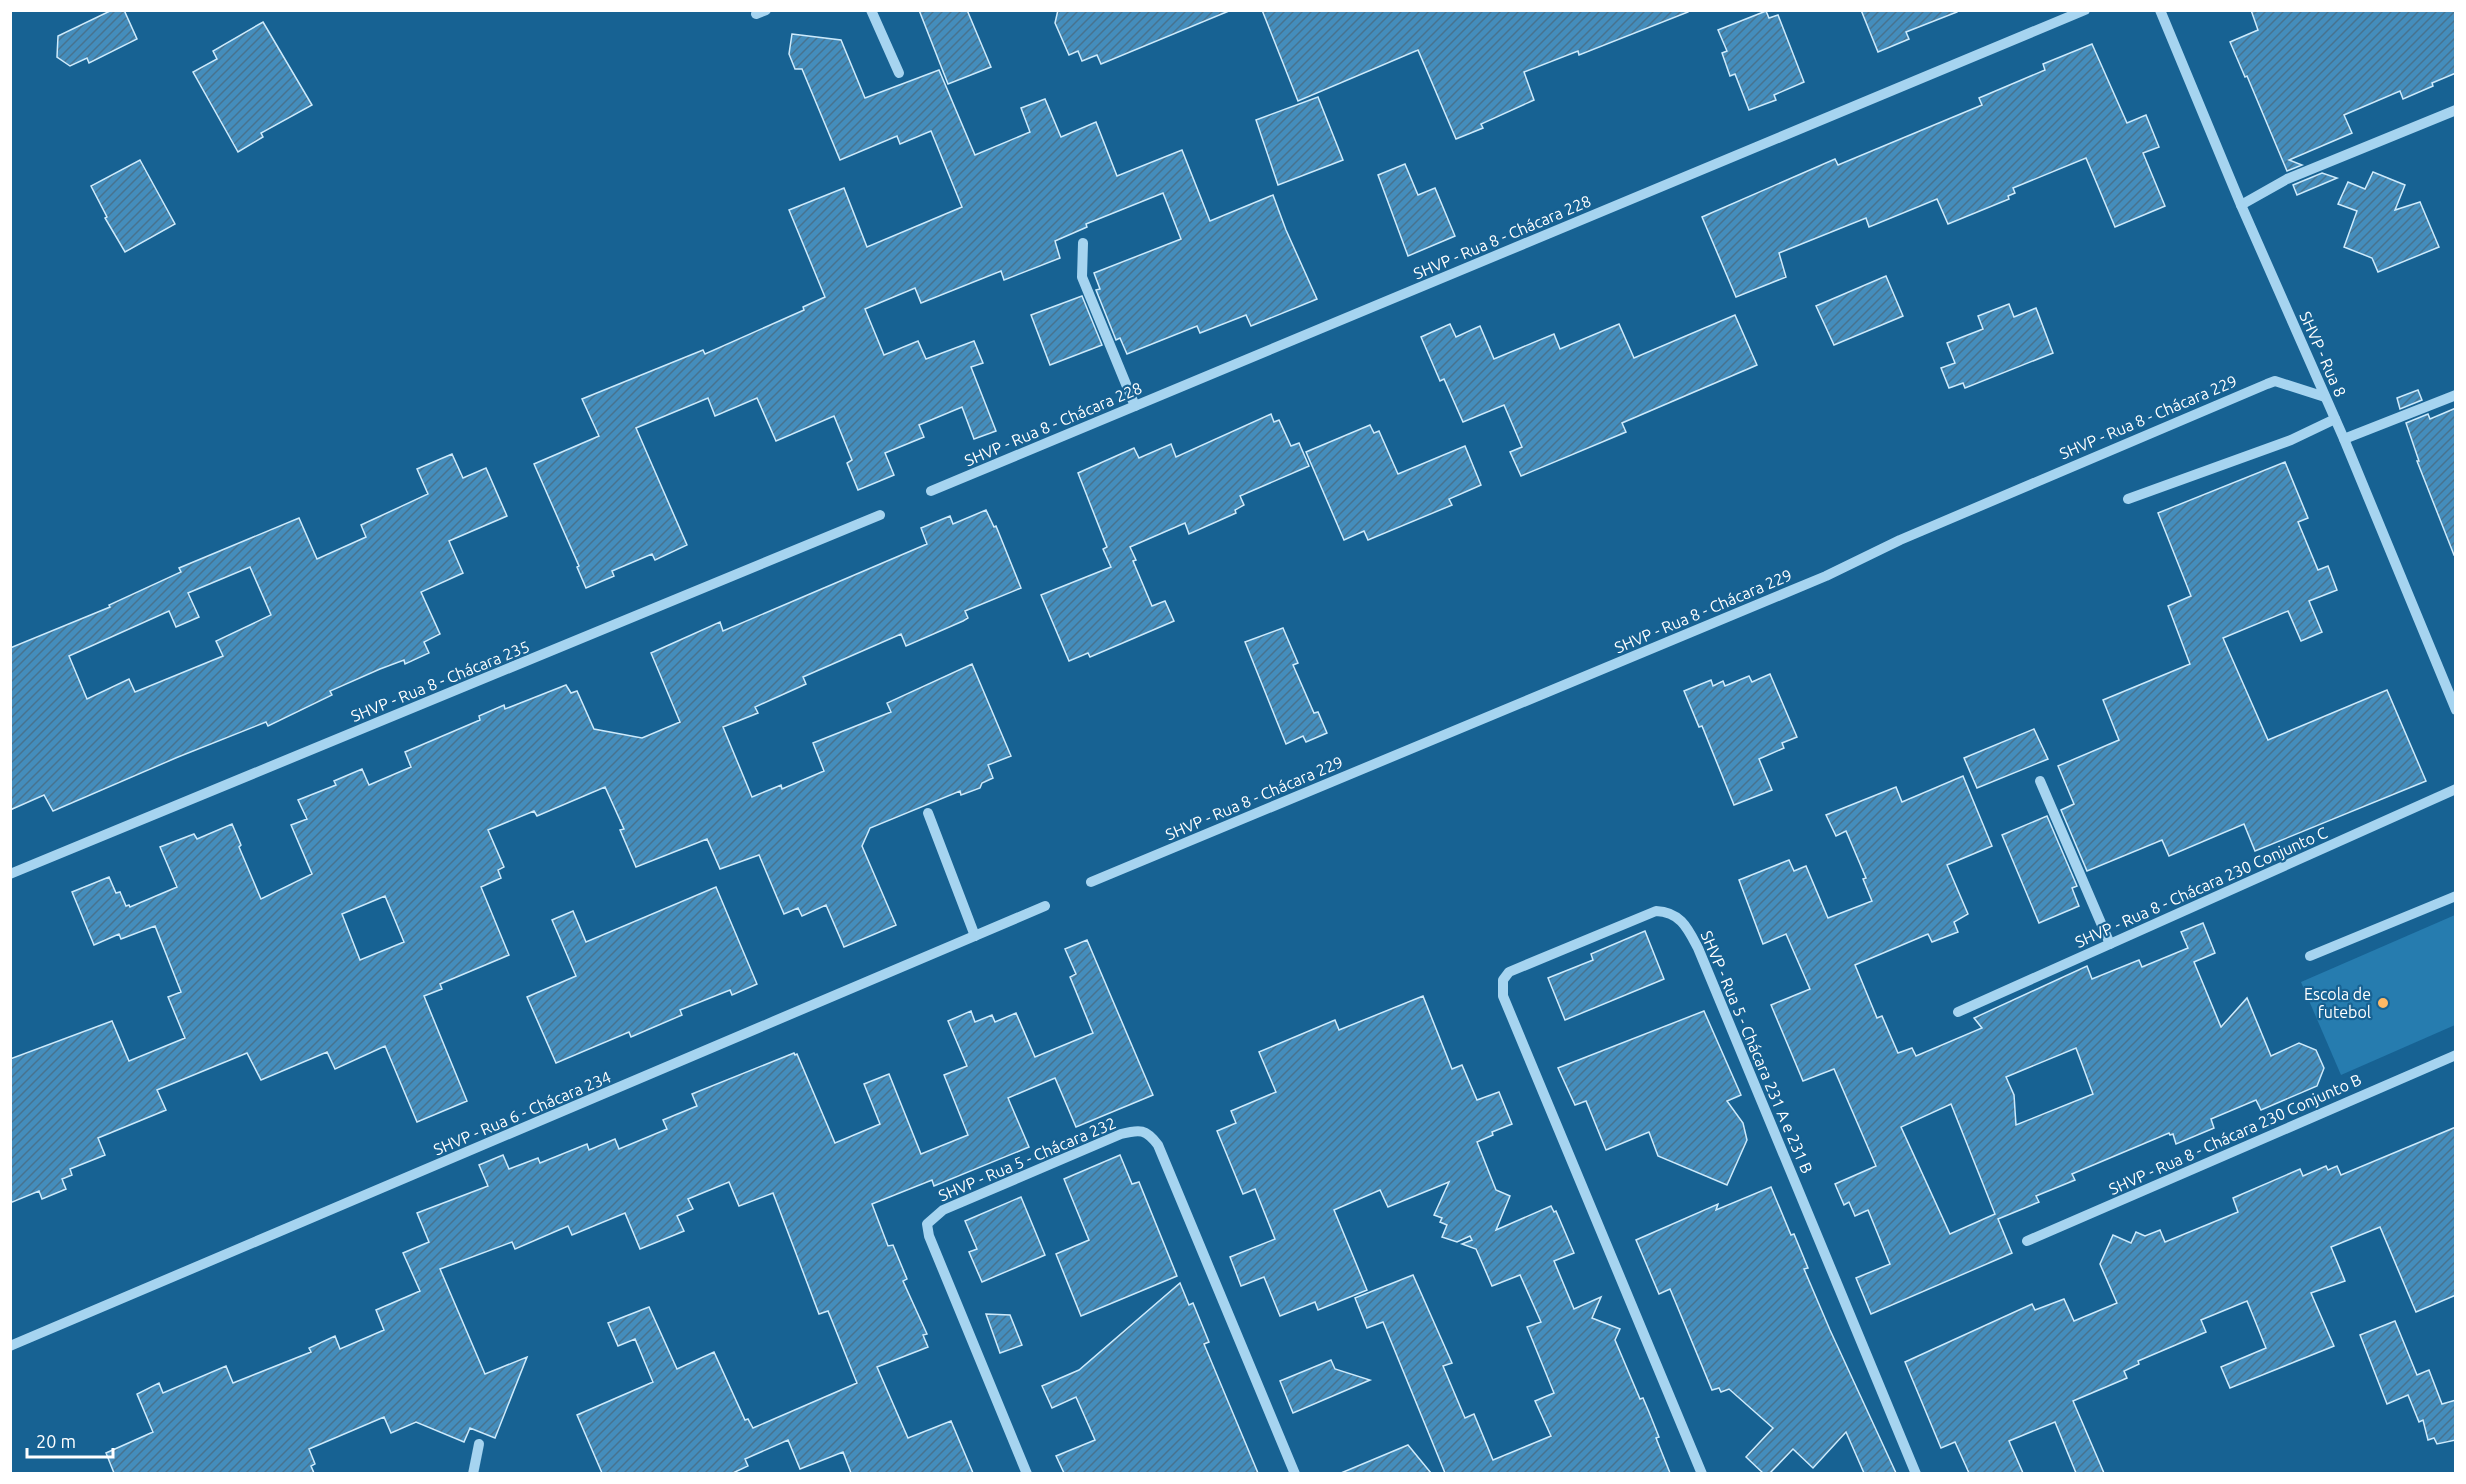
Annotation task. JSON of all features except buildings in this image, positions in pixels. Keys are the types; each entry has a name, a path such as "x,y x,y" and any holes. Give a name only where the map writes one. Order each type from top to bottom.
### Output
{"street":[{"path":"871,10 900,73"},
{"name":"SHVP - Rua 8 - Chácara 228","path":"931,491 2085,10"},
{"name":"SHVP - Rua 8","path":"2160,10 2241,205 2344,439 2456,710"},
{"path":"2241,205 2287,179 2456,110"},
{"path":"1083,243 1082,277 1135,406"},
{"name":"SHVP - Rua 8 - Chácara 229","path":"1090,882 1815,581 1900,540 2267,384 2275,381 2325,397"},
{"path":"2344,439 2456,395"},
{"path":"2128,499 2291,440 2335,419"},
{"name":"SHVP - Rua 8 - Chácara 235","path":"10,874 880,515"},
{"path":"2040,781 2110,944"},
{"name":"SHVP - Rua 8 - Chácara 230 Conjunto C","path":"1958,1012 2456,789"},
{"path":"928,813 975,936"},
{"path":"2310,956 2456,896"},
{"name":"SHVP - Rua 6 - Chácara 234","path":"10,1346 1045,906"},
{"name":"SHVP - Rua 5 - Chácara 231 A e 231 B","path":"1702,1473 1503,996 1503,980 1509,972 1656,911 1677,916 1686,925 1698,948 1916,1473"},
{"name":"SHVP - Rua 8 - Chácara 230 Conjunto B","path":"2026,1241 2456,1055"},
{"name":"SHVP - Rua 5 - Chácara 232","path":"1027,1473 929,1236 927,1224 943,1210 1121,1134 1137,1130 1150,1135 1158,1145 1295,1473"},
{"path":"473,1473 479,1444"}],"shaded area":[{"name":"Escola de futebol","path":"2455,915 2455,1025 2341,1075 2301,982"}],"place":[{"name":"Escola de futebol","path":"2383,1003"}]}
